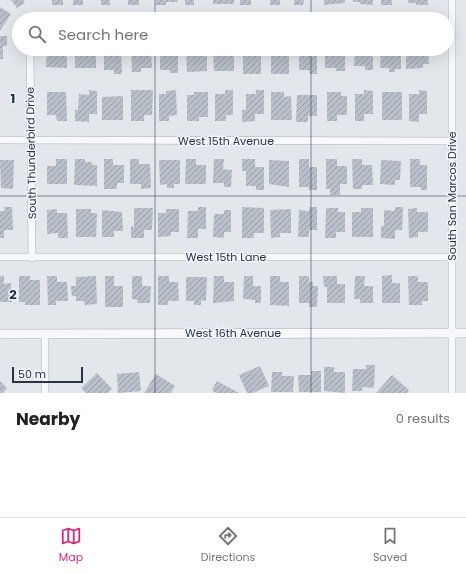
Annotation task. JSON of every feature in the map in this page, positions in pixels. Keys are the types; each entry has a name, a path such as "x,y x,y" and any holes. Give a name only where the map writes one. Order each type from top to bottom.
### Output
{"street":[{"name":"South San Marcos Drive","path":"451,12 452,0"},
{"name":"South Thunderbird Drive","path":"30,56 32,258"},
{"name":"South San Marcos Drive","path":"450,56 452,140 452,393"},
{"name":"West 15th Avenue","path":"0,140 452,140"},
{"name":"West 15th Lane","path":"0,257 452,257"},
{"name":"West 16th Avenue","path":"0,334 466,333"},
{"path":"45,334 45,393"}],"building":[{"path":"11,0 23,0 25,3 17,8"},
{"path":"52,0 63,0 63,5 52,5"},
{"path":"73,0 83,0 83,5 73,5"},
{"path":"101,0 110,0 110,5 101,5"},
{"path":"128,0 139,0 139,5 128,5"},
{"path":"156,0 178,0 178,2 166,2 166,5 156,5"},
{"path":"185,0 194,0 194,5 185,5"},
{"path":"213,0 234,0 234,4 213,4"},
{"path":"240,0 251,0 251,5 240,5"},
{"path":"270,0 280,0 280,5 270,5"},
{"path":"294,0 304,0 303,5 294,5"},
{"path":"324,0 345,0 345,3 324,5"},
{"path":"353,0 373,0 373,5 360,4 360,2 353,2"},
{"path":"381,0 392,0 392,5 381,5"},
{"path":"408,0 428,0 428,5 408,3"},
{"path":"0,7 11,14 0,31"},
{"path":"0,36 7,36 7,46 3,46 3,59 0,59"},
{"path":"47,56 67,56 67,68 46,67"},
{"path":"75,56 96,56 96,68 75,68"},
{"path":"104,56 121,56 122,74 114,74 114,70 104,70"},
{"path":"131,56 151,56 152,68 141,68 141,72 132,72"},
{"path":"160,56 178,56 178,73 170,73 170,70 160,70"},
{"path":"186,56 207,56 207,71 187,72"},
{"path":"213,56 234,56 234,71 214,71"},
{"path":"243,56 261,56 261,74 243,74"},
{"path":"271,56 289,56 289,74 271,74"},
{"path":"299,56 317,56 317,74 310,74 309,70 299,70"},
{"path":"325,56 345,56 345,71 336,71 336,68 325,68"},
{"path":"355,56 373,56 373,70 365,70 365,66 354,66"},
{"path":"381,56 401,56 401,69 395,69 395,72 389,72 389,68 380,68"},
{"path":"406,56 428,56 429,64 423,64 423,68 406,69"},
{"path":"89,90 97,91 97,114 89,114 89,122 75,121 75,110 78,110 79,94 89,95"},
{"path":"131,90 153,90 152,115 144,115 144,121 131,121"},
{"path":"176,90 177,115 169,116 169,121 159,121 159,94 166,94 166,91"},
{"path":"225,90 233,90 233,115 226,115 226,121 215,121 215,94 225,94"},
{"path":"256,90 264,90 264,114 255,114 255,121 242,122 242,110 246,110 246,94 256,94"},
{"path":"364,90 373,91 373,114 364,114 364,121 355,121 355,94 364,94"},
{"path":"419,90 427,91 427,114 419,114 419,122 409,121 409,94 419,94"},
{"path":"47,92 66,92 67,121 57,121 56,115 47,115"},
{"path":"194,92 208,92 208,117 199,117 199,121 187,121 187,95 194,95"},
{"path":"271,92 284,92 284,97 291,96 292,120 271,120"},
{"path":"327,92 341,92 341,96 347,96 347,115 337,115 337,121 327,121"},
{"path":"382,92 402,92 402,120 382,120"},
{"path":"297,95 317,95 317,116 308,116 308,122 296,122"},
{"path":"123,96 123,120 102,120 102,97"},
{"path":"56,159 67,159 67,184 47,184 47,166 56,166"},
{"path":"75,159 85,159 85,162 92,162 92,165 97,165 97,186 74,185"},
{"path":"104,159 113,159 113,165 124,165 124,183 117,183 117,189 104,189"},
{"path":"130,159 139,159 139,164 150,164 151,188 141,189 141,184 130,184"},
{"path":"186,159 196,159 196,165 206,165 206,184 185,184"},
{"path":"214,159 224,159 223,169 232,170 231,187 224,187 224,183 213,183"},
{"path":"242,159 255,159 255,167 264,167 264,190 256,190 256,186 246,186 246,171 242,171"},
{"path":"299,159 309,159 309,167 317,167 317,190 309,190 309,187 299,187"},
{"path":"326,159 337,159 337,166 347,166 347,184 340,184 340,195 330,195 330,189 326,189"},
{"path":"352,159 362,159 362,165 372,165 373,185 362,185 362,189 353,189"},
{"path":"410,159 420,159 420,165 427,165 427,190 421,190 421,187 410,187"},
{"path":"0,160 14,160 13,189 1,188"},
{"path":"159,160 180,160 180,184 174,184 174,188 167,188 167,184 160,185"},
{"path":"269,160 289,161 289,187 269,184"},
{"path":"381,160 401,161 400,180 395,180 395,185 380,184"},
{"path":"4,207 12,207 13,230 4,230 4,238 0,238 0,211 5,211"},
{"path":"198,207 206,207 206,229 198,229 198,238 187,238 188,211 198,211"},
{"path":"242,207 264,208 264,233 254,233 254,238 242,238"},
{"path":"309,207 317,207 317,230 309,230 309,237 298,237 299,210 309,211"},
{"path":"395,207 403,207 402,230 395,230 395,239 381,238 381,226 384,226 384,210 395,211"},
{"path":"134,208 153,208 152,230 144,230 144,238 131,238 131,226 134,227"},
{"path":"326,208 338,208 338,212 345,212 345,232 336,232 336,238 325,238"},
{"path":"361,208 373,208 373,237 352,237 352,212 361,212"},
{"path":"417,208 417,212 428,212 428,232 418,232 418,237 409,238 408,209"},
{"path":"57,209 57,213 67,213 68,238 58,238 58,233 47,234 47,210"},
{"path":"76,209 91,209 91,213 97,213 96,237 76,237"},
{"path":"166,209 179,209 179,232 171,232 171,236 158,237 158,213 166,213"},
{"path":"291,209 291,233 280,233 280,237 271,238 270,210"},
{"path":"102,210 122,212 123,231 114,231 114,237 102,237"},
{"path":"224,210 231,210 231,232 224,232 224,238 213,237 214,214 224,214"},
{"path":"392,275 392,283 400,283 400,303 382,303 382,276"},
{"path":"0,276 4,276 4,284 11,283 12,302 0,302"},
{"path":"19,276 30,276 30,280 40,280 40,305 25,305 25,302 19,302"},
{"path":"47,276 57,276 57,282 67,282 68,301 56,301 56,305 48,305"},
{"path":"96,276 97,304 85,305 84,301 76,301 76,296 72,296 71,286 76,286 76,277"},
{"path":"105,276 114,276 114,286 123,286 123,307 105,307"},
{"path":"132,276 142,276 142,286 151,286 150,303 137,303 138,300 132,299"},
{"path":"158,276 169,276 169,282 178,282 179,301 168,301 168,305 158,305"},
{"path":"214,276 224,276 224,282 234,282 234,301 213,303"},
{"path":"244,276 253,276 253,286 261,286 261,303 255,303 255,300 243,299"},
{"path":"270,276 280,276 280,282 289,282 289,306 270,305"},
{"path":"299,276 309,276 309,282 313,282 313,286 318,286 317,307 309,307 309,303 299,303"},
{"path":"323,276 337,276 337,284 345,284 345,303 327,303 327,287 324,287"},
{"path":"355,276 365,276 364,286 373,286 373,303 360,303 360,299 354,299"},
{"path":"408,276 418,276 418,282 428,282 428,301 422,301 422,305 409,305"},
{"path":"186,277 207,277 206,301 201,300 201,305 194,305 194,301 186,301"},
{"path":"366,365 375,365 374,388 362,387 362,391 352,391 353,369 366,369"},
{"path":"260,366 269,386 253,393 247,393 239,375"},
{"path":"324,367 334,367 334,372 345,372 345,393 324,391"},
{"path":"311,371 321,371 321,392 299,392 298,375 311,375"},
{"path":"139,372 141,391 118,393 117,374"},
{"path":"272,372 282,372 282,376 294,376 293,392 271,392"},
{"path":"97,373 112,389 108,393 86,393 81,388"},
{"path":"156,374 175,386 171,393 144,393"},
{"path":"392,375 409,390 407,393 376,393"},
{"path":"0,381 7,388 3,393 0,393"},
{"path":"217,381 239,393 216,393 212,390"}]}
